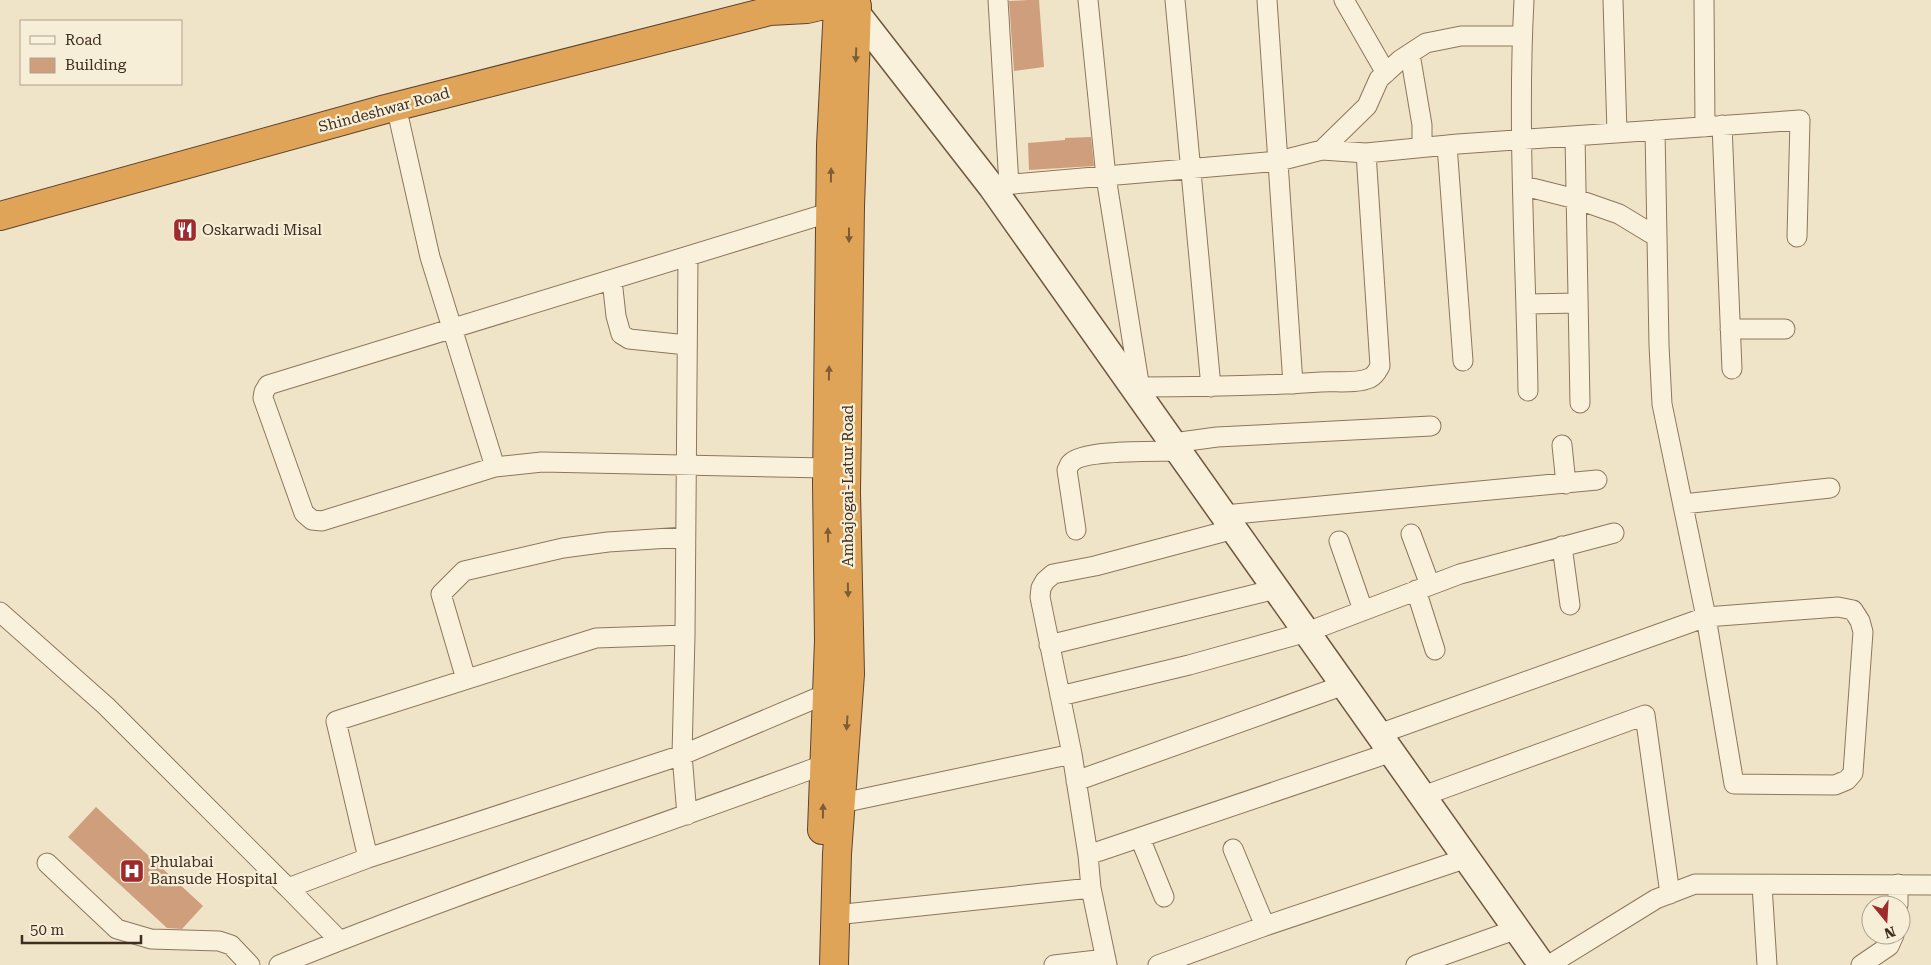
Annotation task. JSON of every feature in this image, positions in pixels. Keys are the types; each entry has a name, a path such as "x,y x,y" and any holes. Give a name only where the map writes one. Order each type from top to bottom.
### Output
{"highway":[{"name":"Shindeshwar Road","path":"0,216 396,106 780,6 807,9 847,5"},
{"name":"Ambajogai-Latur Road","path":"834,965 842,803 838,696 850,674 840,209 847,5"},
{"path":"821,965 824,765 838,696 829,640 828,468 840,209"}],"main road":[{"path":"847,5 1000,186 1176,447 1542,965"}],"street":[{"path":"998,0 1000,186 1278,161 1322,150 1366,153 1523,139 1800,120 1797,237"},
{"path":"1088,0 1106,177 1141,393 1211,387 1355,380 1370,378 1376,373 1380,366 1366,153"},
{"path":"1175,0 1211,387"},
{"path":"1267,0 1293,384"},
{"path":"1344,0 1386,73"},
{"path":"1524,0 1522,36 1523,139 1528,391"},
{"path":"1613,0 1617,133"},
{"path":"1704,0 1732,369"},
{"path":"1322,150 1367,106 1379,79 1410,54 1426,44 1461,36 1522,36"},
{"path":"1410,54 1422,125 1422,147"},
{"path":"396,106 430,257 495,467"},
{"path":"1088,855 1140,838 1706,618 1838,607 1853,610 1860,621 1863,632 1853,774 1847,780 1835,785 1734,784 1706,618 1662,404 1655,130"},
{"path":"1575,136 1580,402"},
{"path":"1447,145 1463,361"},
{"path":"1524,186 1576,199 1619,214 1657,236"},
{"path":"828,468 542,462 495,467 322,522 312,520 304,513 263,398 268,385 452,330 840,209"},
{"path":"687,815 682,755 685,635 688,256"},
{"path":"612,280 616,316 621,334 629,339 687,345"},
{"path":"1527,304 1578,303"},
{"path":"1730,329 1785,328"},
{"path":"1076,530 1068,470 1071,462 1081,457 1103,453 1176,447 1217,437 1431,426"},
{"path":"1562,445 1566,484"},
{"path":"1054,965 1106,962 1091,888 1088,855 1072,754 1040,597 1041,588 1053,574 1095,566 1229,522 1597,480"},
{"path":"1683,504 1830,488"},
{"path":"1060,696 1190,666 1307,632 1460,574 1614,532"},
{"path":"1411,534 1435,650"},
{"path":"466,679 441,594 464,571 563,548 608,542 685,537"},
{"path":"1339,542 1363,610"},
{"path":"1562,546 1570,605"},
{"path":"1049,645 1276,589"},
{"path":"0,612 106,706 340,941"},
{"path":"368,858 336,721 596,638 685,635"},
{"path":"1076,782 1344,685"},
{"path":"288,888 368,858 682,755 838,696"},
{"path":"1423,796 1646,715 1670,894"},
{"path":"842,803 1072,754"},
{"path":"279,965 523,871 687,815 824,765"},
{"path":"1140,838 1164,897"},
{"path":"1233,848 1266,926"},
{"path":"1158,965 1266,926 1467,858"},
{"path":"47,863 117,929 151,939 219,941 231,945 250,965"},
{"path":"1549,965 1656,899 1695,884 1931,885"},
{"path":"1898,884 1898,895"},
{"path":"1762,885 1767,965"},
{"path":"835,915 1091,888"},
{"path":"1416,965 1517,929"},
{"path":"1861,965 1889,945"}],"building":[{"path":"1039,0 1044,67 1014,71 1009,1"},
{"path":"1091,137 1094,166 1029,170 1028,143"},
{"path":"96,807 203,906 182,929 167,928 68,837"}],"place":[{"name":"Oskarwadi Misal","path":"185,230"},
{"name":"Phulabai Bansude Hospital","path":"132,871"}]}
